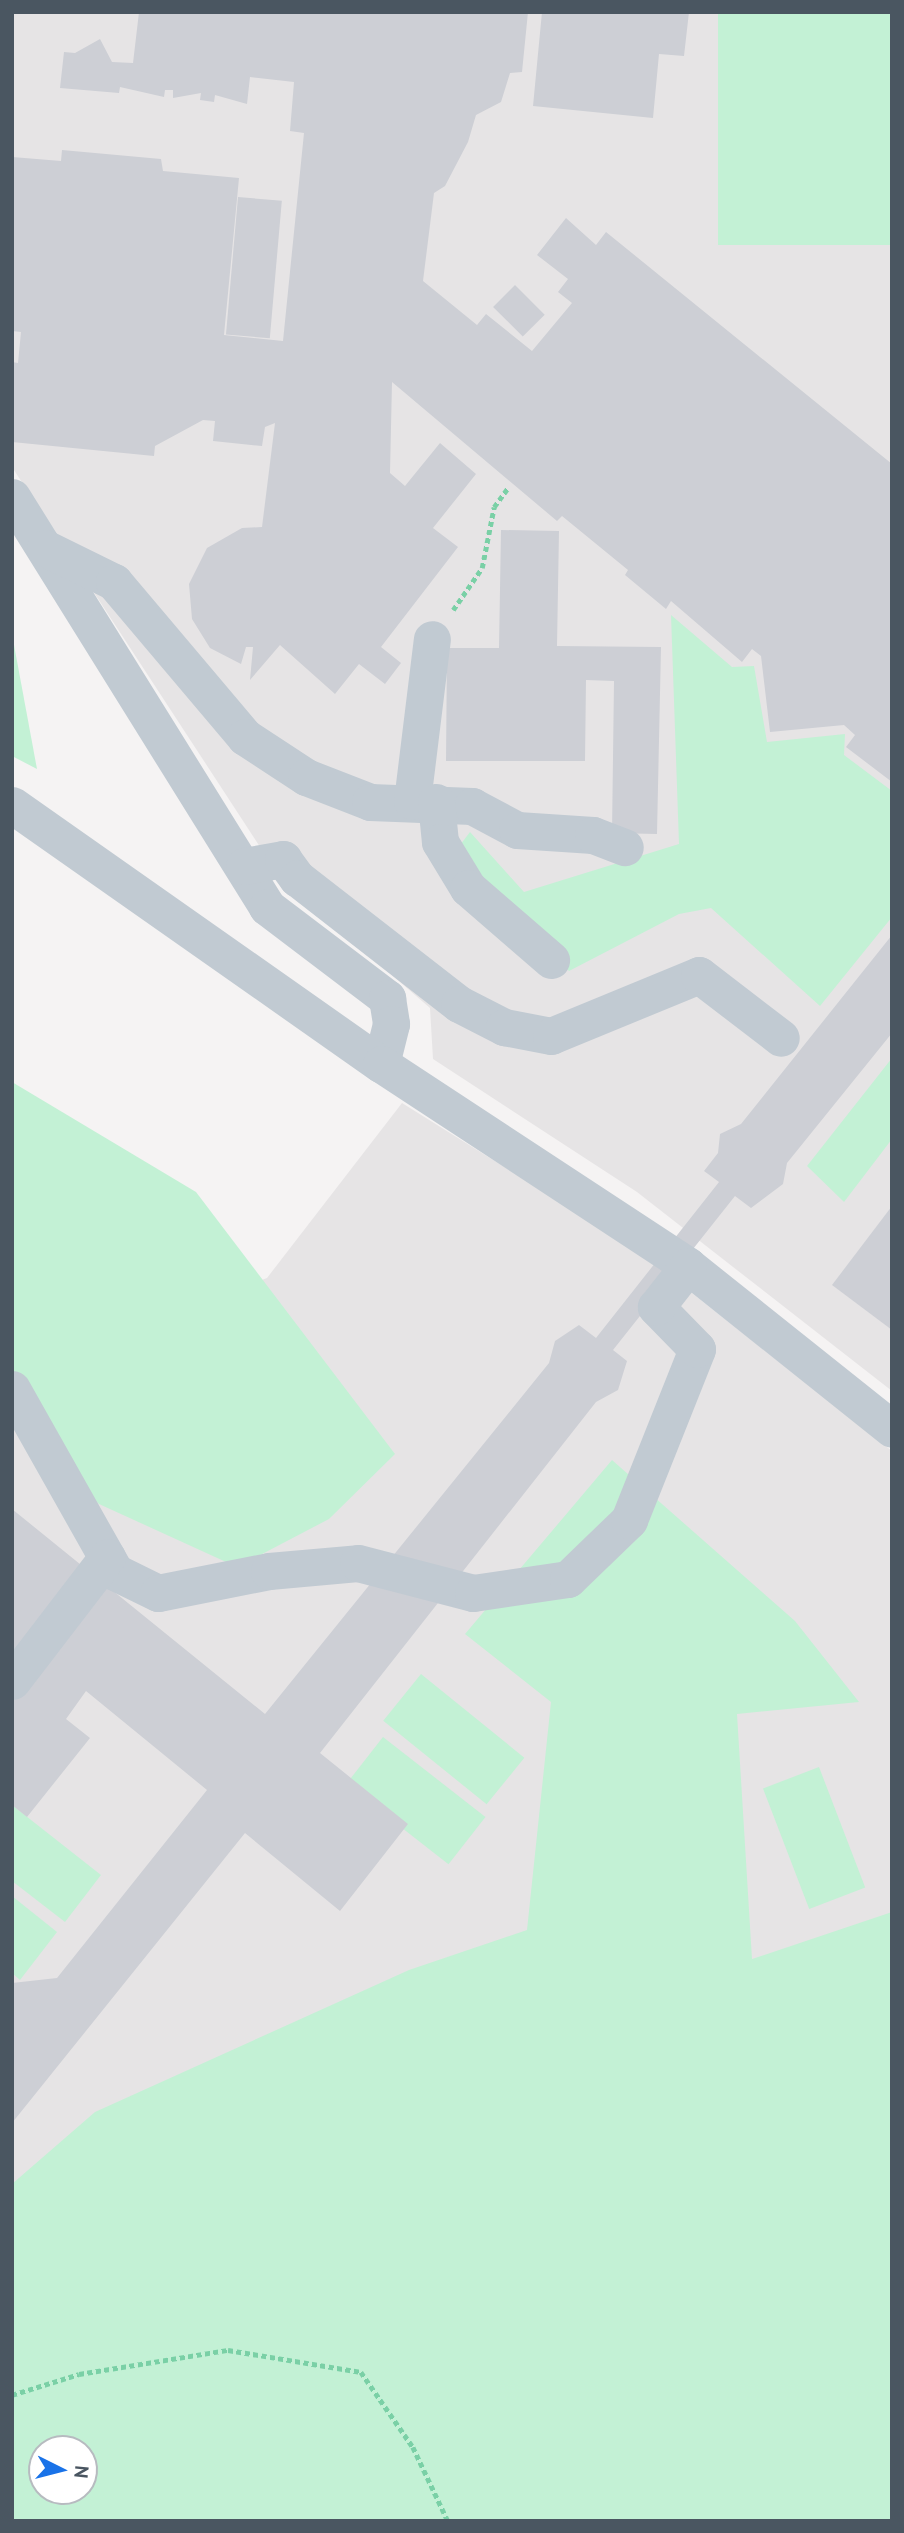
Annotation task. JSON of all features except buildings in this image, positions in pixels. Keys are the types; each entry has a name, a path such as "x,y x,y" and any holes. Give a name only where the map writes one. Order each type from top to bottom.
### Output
{"street":[{"path":"12,497 244,866 267,907 387,998 391,1024 381,1064"},
{"path":"44,547 114,582 245,737 306,777 370,802 424,801 472,806 517,830 593,835 625,847"},
{"path":"432,639 424,801 440,842 468,888 551,960"},
{"path":"12,805 381,1064 688,1266 892,1429"},
{"path":"244,866 283,859 297,878 459,1004 504,1027 551,1036 699,975 781,1038"},
{"path":"12,1390 115,1572 158,1593 269,1571 358,1563 473,1593 568,1579 629,1520 697,1349 656,1307 688,1266"},
{"path":"12,1681 107,1557"}],"path":[{"path":"432,639 482,568 494,507 508,488"},
{"path":"12,2395 79,2374 228,2350 361,2372 413,2447 448,2521"}],"shaded area":[{"path":"12,12 892,12 892,1391 637,1192 433,1059 430,1008 281,879 12,467"},
{"path":"402,1103 640,1252 892,1451 892,2034 12,2238 12,1254 218,1297 267,1278"}],"green space":[{"path":"718,12 892,12 892,245 718,245"},
{"path":"671,615 732,667 754,666 767,742 845,734 844,755 892,791 892,917 820,1006 711,908 679,914 569,971 454,853 470,832 524,892 679,844"},
{"path":"12,634 37,769 12,756"},
{"path":"892,1058 892,1139 844,1202 807,1166"},
{"path":"12,1082 196,1192 395,1454 329,1519 237,1567 99,1504 12,1426"},
{"path":"612,1460 795,1621 859,1702 737,1714 752,1959 892,1912 892,2521 12,2521 12,2184 95,2112 409,1970 527,1930 551,1702 465,1634"},
{"path":"421,1674 524,1758 487,1804 383,1721"},
{"path":"383,1737 485,1817 449,1864 346,1784"},
{"path":"819,1767 865,1887 809,1909 763,1789"},
{"path":"12,1805 101,1875 65,1922 12,1881"},
{"path":"12,1896 57,1932 20,1980 12,1973"}]}
